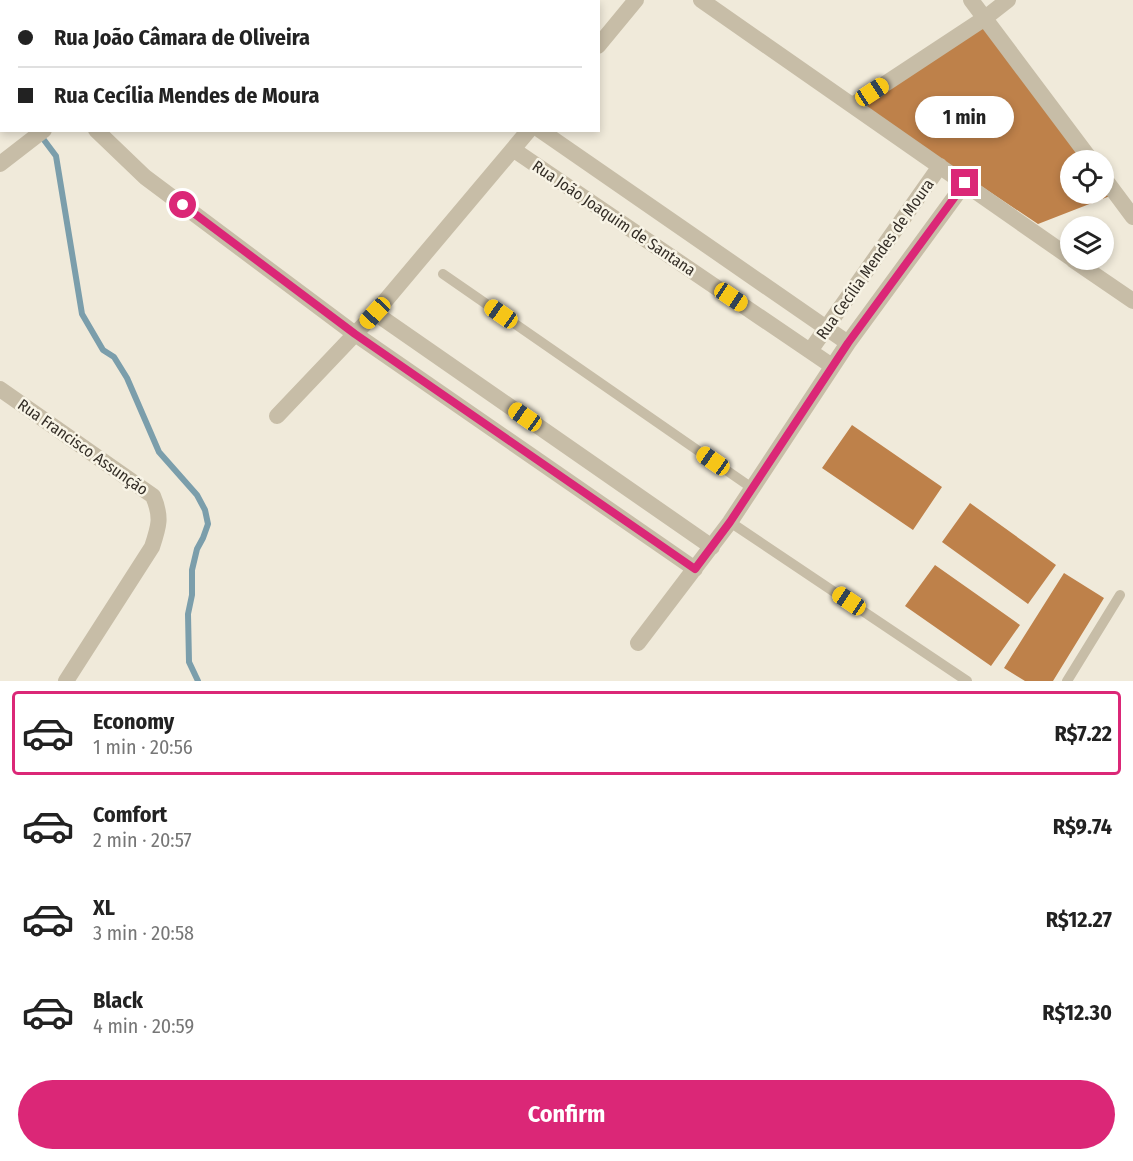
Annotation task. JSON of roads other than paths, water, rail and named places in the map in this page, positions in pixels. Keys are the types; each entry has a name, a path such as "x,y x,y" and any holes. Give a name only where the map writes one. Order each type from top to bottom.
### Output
{"street":[{"path":"600,44 636,0"},
{"path":"701,0 1060,250"},
{"path":"971,0 1084,150"},
{"path":"853,105 985,18 1008,0"},
{"path":"0,164 42,132"},
{"path":"98,132 145,177 355,334 695,569"},
{"path":"277,416 375,313 528,132"},
{"name":"Rua João Joaquim de Santana","path":"543,132 848,343"},
{"name":"Rua João Joaquim de Santana","path":"514,150 832,366"},
{"name":"Rua Cecília Mendes de Moura","path":"810,351 940,166"},
{"name":"Rua Cecília Mendes de Moura","path":"638,643 730,522 832,366 965,183"},
{"path":"1114,191 1133,217"},
{"path":"1088,270 1133,302"},
{"path":"375,313 712,547"},
{"name":"Rua Francisco Assunção","path":"0,389 153,496 159,511 159,528 152,547 66,681"}],"lane":[{"path":"442,274 752,488"},
{"path":"730,522 967,681"},
{"path":"1066,681 1120,595"}],"waterway":[{"path":"41,136 56,156 82,314 103,350 114,357 127,378 159,452 197,495 205,510 208,524 197,549 192,570 192,595 188,614 189,662 198,681"}]}
